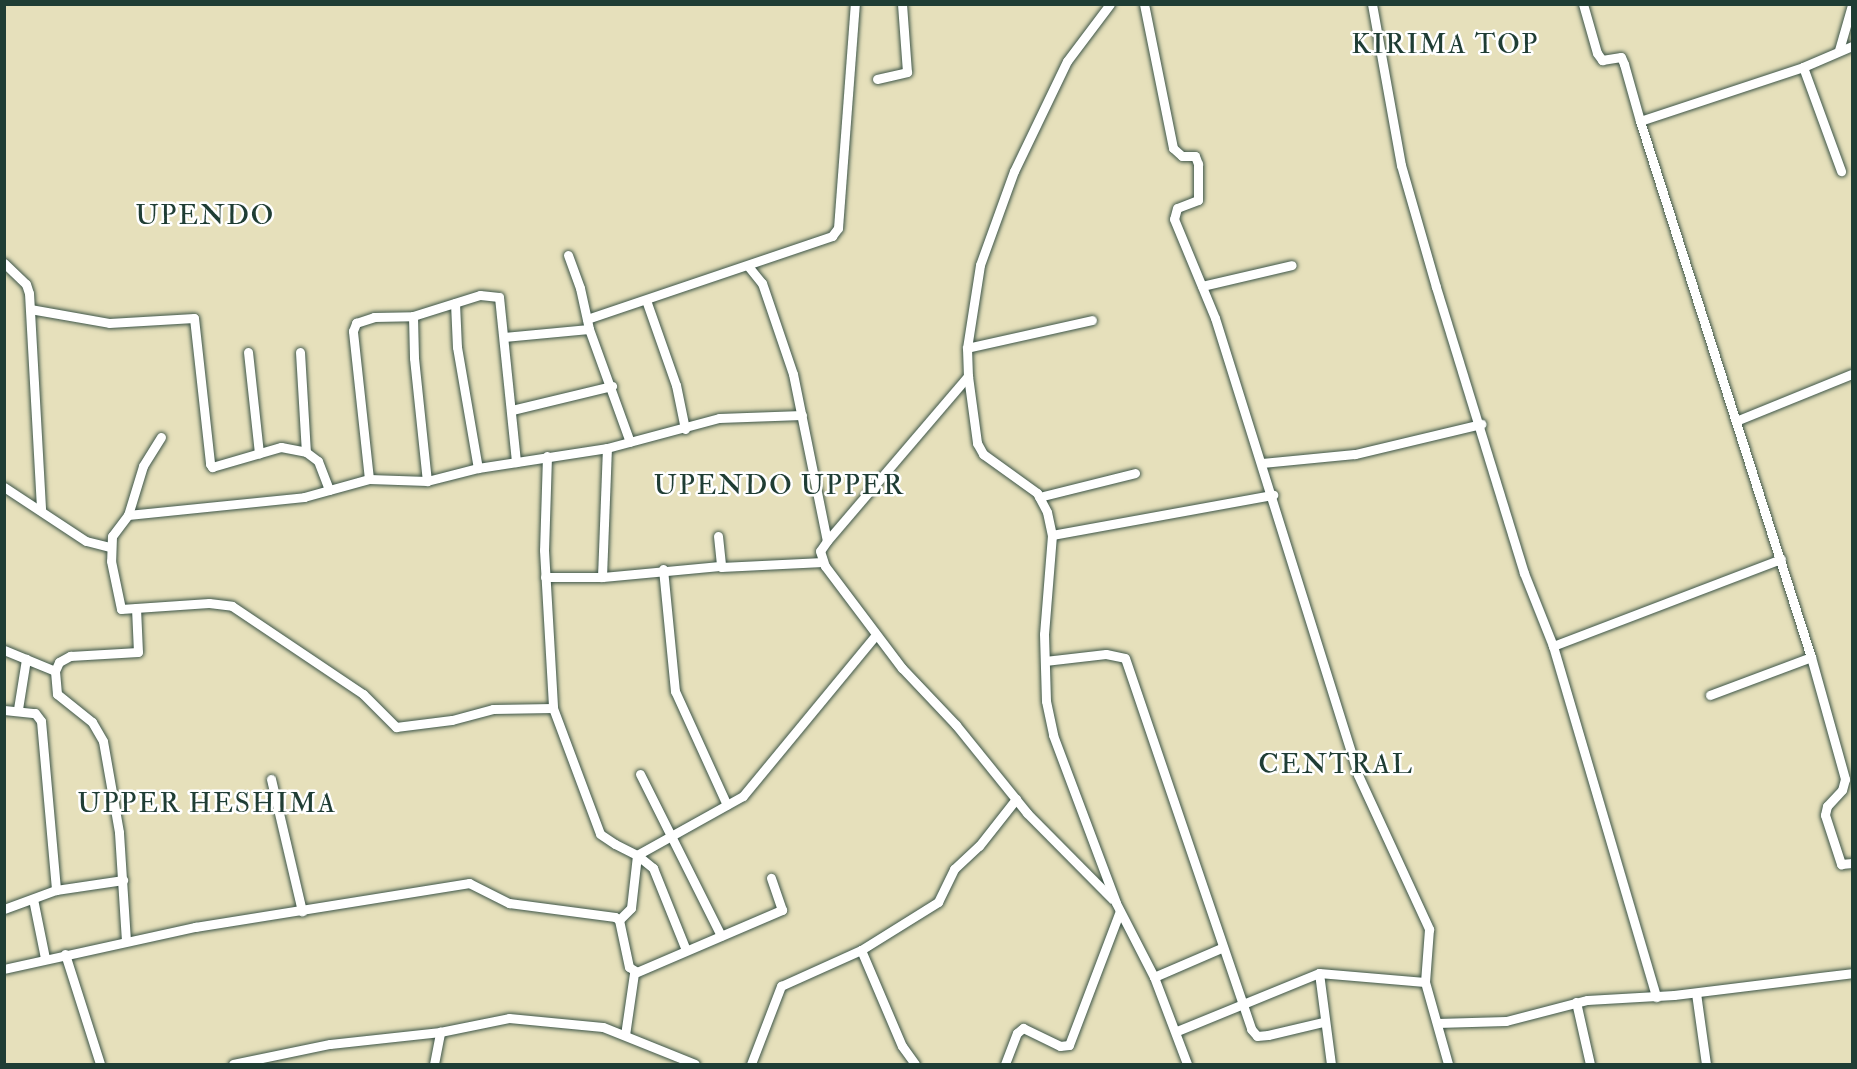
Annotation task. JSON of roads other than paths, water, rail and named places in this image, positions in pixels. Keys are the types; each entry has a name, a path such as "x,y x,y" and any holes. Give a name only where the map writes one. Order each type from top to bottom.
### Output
{"street":[{"path":"587,319 832,236 838,228 855,4"},
{"path":"877,79 907,72 902,4"},
{"path":"1110,4 1066,61 1014,171 980,265 967,348 968,376 977,443 983,454 1039,497 1047,512 1052,536 1045,661 1046,701 1053,735 1118,907 1154,977 1177,1031 1187,1065"},
{"path":"1144,4 1173,148 1182,156 1195,156 1198,164 1198,200 1174,212 1202,286 1273,495 1358,775 1429,929 1425,982 1448,1065"},
{"path":"1372,4 1401,165 1481,424 1524,573 1553,646 1604,832 1656,997"},
{"path":"1583,4 1597,53 1602,60 1621,57 1624,64 1640,121 1781,559 1845,779 1842,790 1827,806 1826,815 1841,864 1852,863"},
{"path":"1839,50 1852,4"},
{"path":"1640,121 1803,67 1852,46"},
{"path":"1803,67 1840,171"},
{"path":"568,255 589,329 612,386 630,442"},
{"path":"4,263 26,284 30,309 40,511"},
{"path":"748,266 762,283 802,415 827,541"},
{"path":"1202,286 1292,266"},
{"path":"369,479 353,331 356,323 374,317 413,316 480,295 499,297 516,462"},
{"path":"646,300 676,385 685,429"},
{"path":"455,303 457,347 478,468"},
{"path":"30,309 110,322 194,318 212,467 281,447 306,452 318,461 329,490"},
{"path":"413,316 414,358 427,481"},
{"path":"967,348 1092,320"},
{"path":"504,337 589,329"},
{"path":"248,352 259,453"},
{"path":"300,352 306,452"},
{"path":"1736,421 1852,374"},
{"path":"968,376 820,551 824,562 875,636 1016,799 1118,907"},
{"path":"512,410 612,386"},
{"path":"128,515 220,508 329,490 369,479 427,481 478,468 607,448 685,429 719,418 802,415"},
{"path":"1262,463 1355,454 1481,424"},
{"path":"161,437 143,466 128,515 112,536 110,547 117,602 121,609 209,603 232,606 363,694 396,727 452,720 493,709 553,708"},
{"path":"602,577 607,448"},
{"path":"546,456 545,577 553,708 600,834 637,855 653,868 686,950"},
{"path":"1039,497 1135,473"},
{"path":"4,487 86,541 110,547"},
{"path":"1052,536 1273,495"},
{"path":"718,536 720,566"},
{"path":"1553,646 1781,559"},
{"path":"545,577 602,577 663,569 824,562"},
{"path":"663,569 675,691 727,805"},
{"path":"126,941 123,880 103,741 92,722 57,694 55,671 59,662 70,656 138,652 136,609"},
{"path":"637,855 671,833 727,805 757,782 875,636"},
{"path":"4,650 55,671"},
{"path":"1045,661 1114,654 1130,666 1221,948 1240,1003 1257,1036 1323,1022"},
{"path":"1710,695 1811,657"},
{"path":"18,709 26,659"},
{"path":"4,710 18,709 35,713 41,721 56,890"},
{"path":"640,774 721,936"},
{"path":"271,779 302,911"},
{"path":"751,1065 780,987 861,950 938,902 954,869 979,846 1016,799"},
{"path":"619,920 631,909 637,855"},
{"path":"634,973 782,910 771,878"},
{"path":"4,909 56,890 123,880"},
{"path":"4,969 126,941 469,883 509,903 606,915 619,920"},
{"path":"33,899 45,958"},
{"path":"1005,1065 1017,1033 1023,1028 1060,1046 1069,1045 1118,907"},
{"path":"619,920 629,967 634,973 625,1035"},
{"path":"1154,977 1221,948"},
{"path":"861,950 902,1046 915,1065"},
{"path":"65,954 100,1065"},
{"path":"1177,1031 1240,1003 1319,973 1425,982"},
{"path":"1319,973 1323,1022 1331,1065"},
{"path":"1437,1023 1506,1021 1576,1002 1696,993 1852,973"},
{"path":"1696,993 1706,1065"},
{"path":"1576,1002 1590,1065"},
{"path":"233,1065 330,1044 440,1032 508,1018 571,1022 625,1035 695,1065"},
{"path":"434,1065 440,1032"}],"district":[{"name":"KIRIMA TOP","path":"1445,45"},
{"name":"UPENDO","path":"205,216"},
{"name":"UPENDO UPPER","path":"779,486"},
{"name":"CENTRAL","path":"1336,765"},
{"name":"UPPER HESHIMA","path":"207,804"}]}
